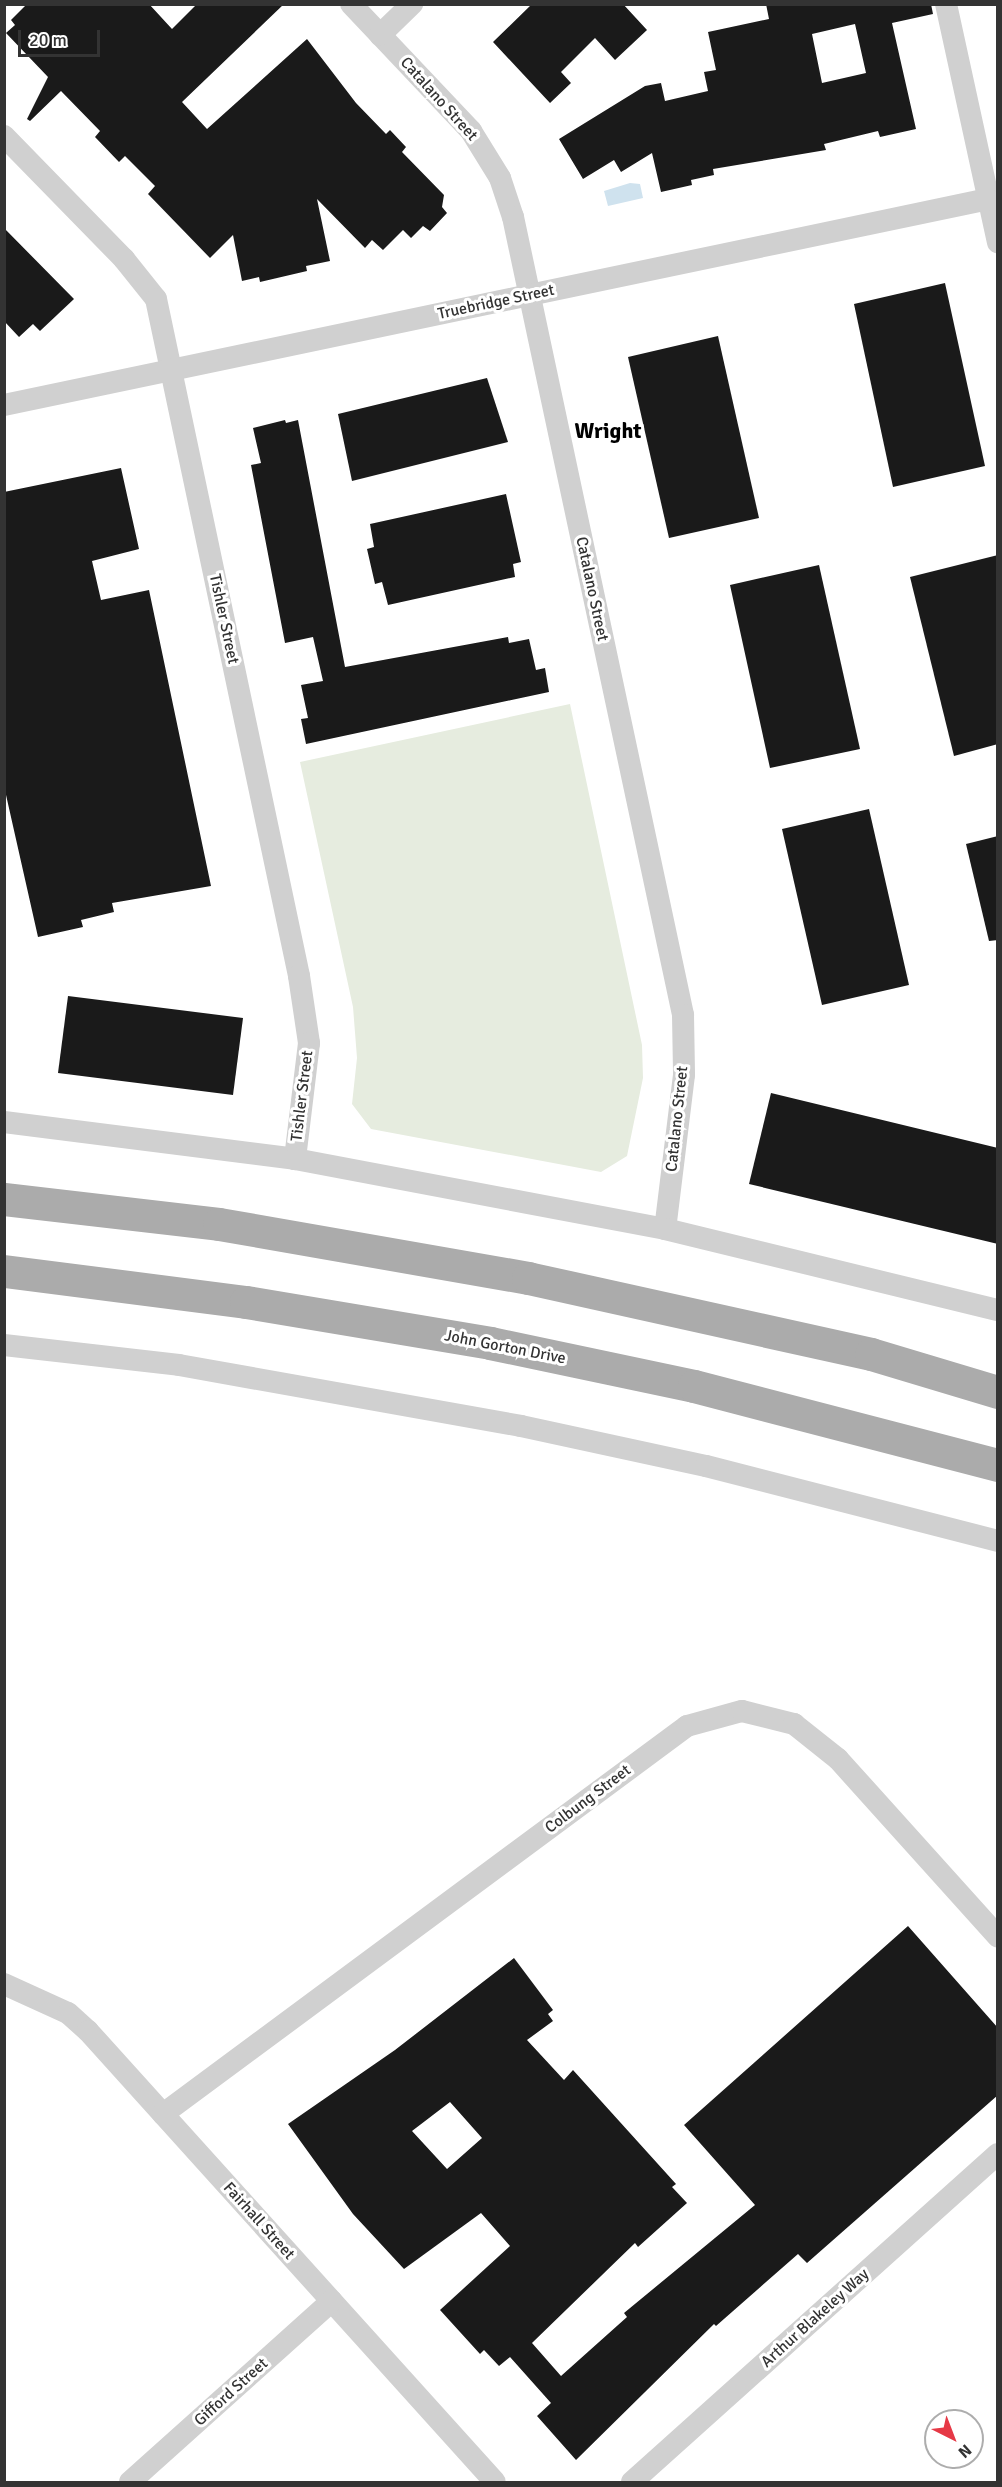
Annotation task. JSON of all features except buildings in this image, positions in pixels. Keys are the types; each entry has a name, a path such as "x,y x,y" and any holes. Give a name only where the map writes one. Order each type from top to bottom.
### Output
{"main road":[{"path":"4,1199 219,1224 528,1278 871,1354 998,1392"},
{"name":"John Gorton Drive","path":"4,1271 246,1302 490,1343 694,1386 998,1465"}],"street":[{"name":"Catalano Street","path":"351,4 471,131 500,178 529,295 682,1015 684,1075 665,1229"},
{"path":"380,35 412,4"},
{"path":"946,4 998,242"},
{"name":"Tishler Street","path":"4,136 124,259 156,299 299,976 309,1043 295,1159"},
{"name":"Truebridge Street","path":"4,405 988,199"},
{"path":"4,1122 295,1159 665,1229 998,1310"},
{"path":"4,1345 179,1365 521,1426 718,1468 998,1541"},
{"name":"Colbung Street","path":"163,2114 687,1726 742,1711 794,1724 838,1759 998,1937"},
{"name":"Fairhall Street","path":"4,1984 68,2013 163,2114 495,2482"},
{"name":"Arthur Blakeley Way","path":"632,2482 998,2154"},
{"name":"Gifford Street","path":"130,2482 332,2301"}],"shaded area":[{"path":"570,704 642,1045 643,1078 627,1156 601,1172 371,1129 352,1104 357,1058 353,1007 300,762"}],"water":[{"path":"630,183 640,184 643,198 608,206 604,191"}],"district":[{"name":"Wright","path":"608,431"}]}
